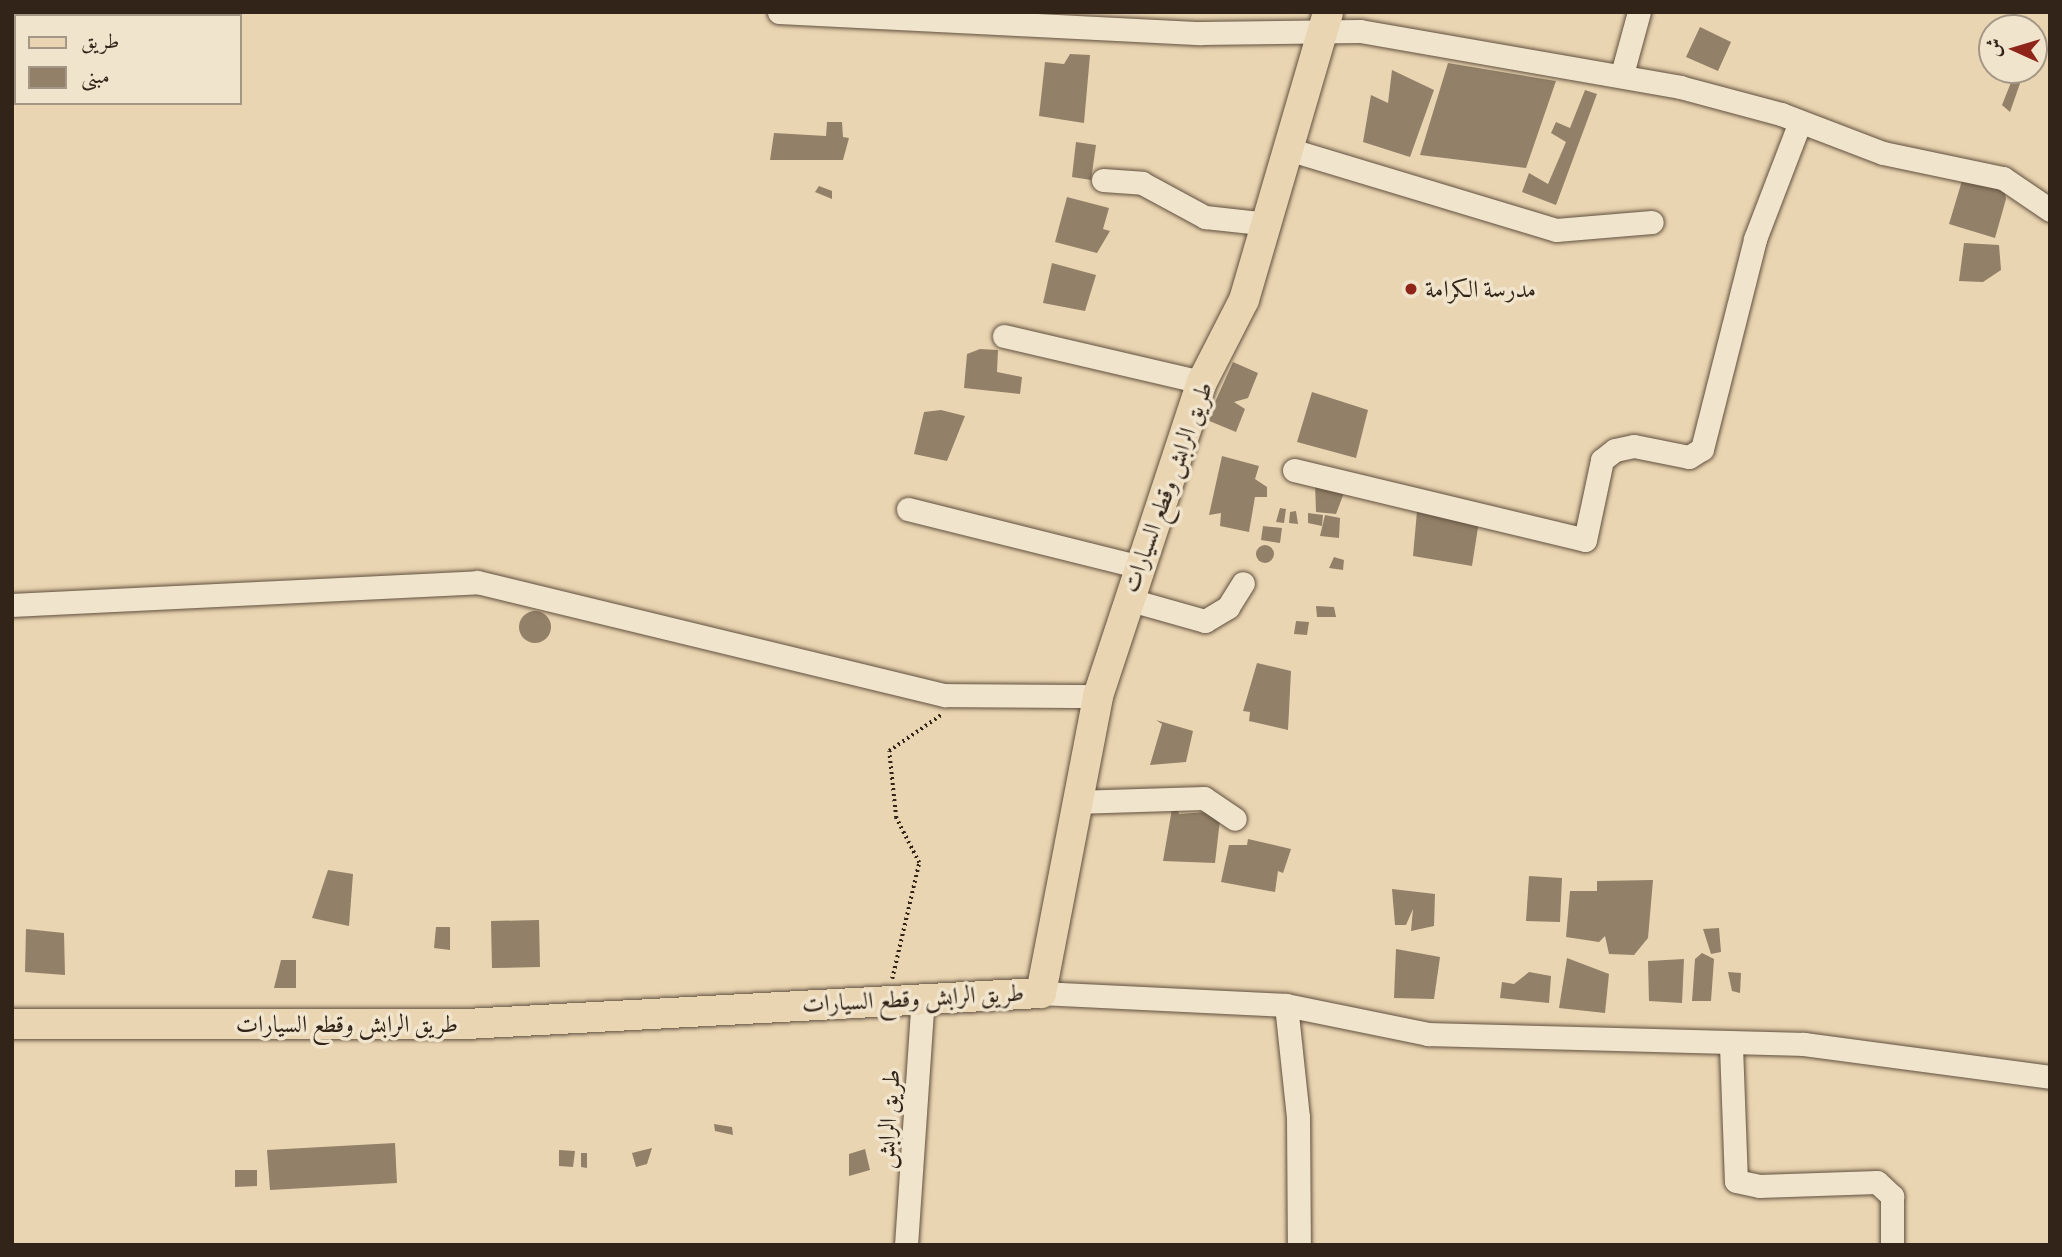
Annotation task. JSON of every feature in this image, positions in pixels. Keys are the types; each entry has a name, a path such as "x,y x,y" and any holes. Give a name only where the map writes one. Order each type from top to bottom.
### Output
{"main road":[{"name":"طريق الرابش وقطع السيارات","path":"12,1024 466,1024 888,997 1041,993 1074,802 1098,696 1137,566 1202,382 1244,300 1291,150 1326,21"}],"street":[{"path":"779,12 1200,33 1326,21 1622,74 1800,122 1883,153 2003,178 2050,209"},
{"path":"1622,74 1639,12"},
{"path":"1294,470 1585,540 1602,460 1615,450 1634,446 1689,457 1702,449 1755,239 1800,122"},
{"path":"1291,150 1556,230 1651,222"},
{"path":"1103,180 1142,183 1205,217 1268,224"},
{"path":"1004,336 1202,382"},
{"path":"908,509 1137,566"},
{"path":"12,605 477,582 946,695 1098,696"},
{"path":"1127,599 1205,621 1228,607 1243,583"},
{"path":"1074,802 1204,797 1235,819"},
{"path":"1041,993 1286,1005 1428,1034 1731,1046 1804,1044 2050,1077"},
{"name":"طريق الرابش","path":"906,1245 923,997"},
{"path":"1286,1005 1298,1117 1299,1245"},
{"path":"1731,1046 1736,1181 1759,1186 1877,1182 1892,1196 1892,1245"}],"path":[{"path":"888,997 919,863 897,818 889,751 940,721 946,695"}],"building":[{"path":"1700,27 1731,42 1718,71 1686,57"},
{"path":"1070,54 1090,55 1084,123 1039,116 1045,62 1064,64"},
{"path":"1448,63 1556,81 1526,168 1420,155"},
{"path":"1392,70 1434,90 1410,157 1363,142 1371,95 1388,103"},
{"path":"2010,84 2020,84 2010,112 2002,105"},
{"path":"1585,90 1597,94 1556,205 1522,192 1529,173 1548,184 1566,142 1551,133 1556,122 1570,128"},
{"path":"827,122 842,122 843,137 849,138 843,160 770,160 774,133 826,136"},
{"path":"1076,142 1096,145 1091,180 1072,177"},
{"path":"1964,174 2003,183 2006,199 1995,238 1949,224"},
{"path":"819,186 832,191 832,199 815,192"},
{"path":"1067,197 1109,208 1103,229 1110,231 1097,253 1055,242"},
{"path":"1964,243 1999,245 2001,270 1983,282 1959,281"},
{"path":"1052,263 1096,275 1085,311 1043,303"},
{"path":"980,349 998,350 997,372 1022,377 1020,394 964,388 967,354"},
{"path":"1233,362 1258,373 1248,398 1234,402 1245,409 1236,432 1207,420"},
{"path":"1312,392 1368,410 1356,458 1297,442"},
{"path":"941,410 965,416 947,461 914,454 924,412"},
{"path":"1222,456 1259,466 1255,479 1267,487 1267,497 1255,497 1249,532 1220,526 1221,513 1209,515"},
{"path":"1315,482 1345,490 1336,514 1316,512"},
{"path":"1280,508 1286,509 1284,523 1276,522"},
{"path":"1296,511 1298,524 1289,523 1290,512"},
{"path":"1417,511 1479,521 1472,566 1413,556"},
{"path":"1308,513 1323,515 1322,526 1308,523"},
{"path":"1325,515 1340,518 1339,538 1320,536"},
{"path":"1263,526 1282,528 1280,543 1261,540"},
{"path":"1265,545 1271,548 1274,554 1271,560 1265,563 1259,560 1256,554 1259,548"},
{"path":"1334,557 1344,560 1343,570 1329,568"},
{"path":"1316,606 1334,607 1336,617 1317,617"},
{"path":"535,611 547,615 551,627 547,639 535,643 523,639 519,627 523,615"},
{"path":"1296,621 1309,622 1307,635 1294,634"},
{"path":"1257,663 1291,671 1288,730 1249,721 1250,712 1243,711"},
{"path":"1156,720 1193,731 1186,762 1150,765 1162,724"},
{"path":"1174,797 1179,814 1221,811 1215,863 1163,861"},
{"path":"1248,839 1291,849 1283,873 1278,871 1275,892 1221,882 1229,845 1247,845"},
{"path":"328,870 353,874 349,926 312,918"},
{"path":"1529,876 1562,878 1560,922 1526,921"},
{"path":"1653,880 1648,938 1634,955 1609,954 1605,936 1599,942 1566,937 1570,891 1597,891 1597,881"},
{"path":"1392,889 1435,894 1434,926 1411,931 1413,909 1406,925 1395,925"},
{"path":"539,920 540,967 492,968 491,921"},
{"path":"436,927 450,927 450,950 434,948"},
{"path":"1719,928 1721,952 1711,954 1703,929"},
{"path":"26,929 64,933 65,975 25,972"},
{"path":"1396,949 1440,957 1434,999 1394,998"},
{"path":"1702,953 1714,959 1711,1001 1692,1001 1695,959"},
{"path":"1567,958 1609,974 1605,1013 1559,1008"},
{"path":"1684,959 1682,1003 1649,1001 1648,961"},
{"path":"281,960 296,960 296,988 274,988"},
{"path":"1529,972 1551,976 1549,1003 1500,998 1502,982 1514,984"},
{"path":"1728,972 1741,973 1740,993 1732,991"},
{"path":"714,1124 732,1127 733,1135 715,1131"},
{"path":"395,1143 397,1183 270,1190 267,1150"},
{"path":"652,1148 647,1164 636,1167 632,1153"},
{"path":"865,1149 870,1170 849,1176 849,1154"},
{"path":"559,1150 575,1151 573,1167 559,1166"},
{"path":"581,1153 587,1153 587,1168 581,1167"},
{"path":"235,1170 257,1170 257,1186 235,1187"}],"place":[{"name":"مدرسة الكرامة","path":"1411,289"}]}
